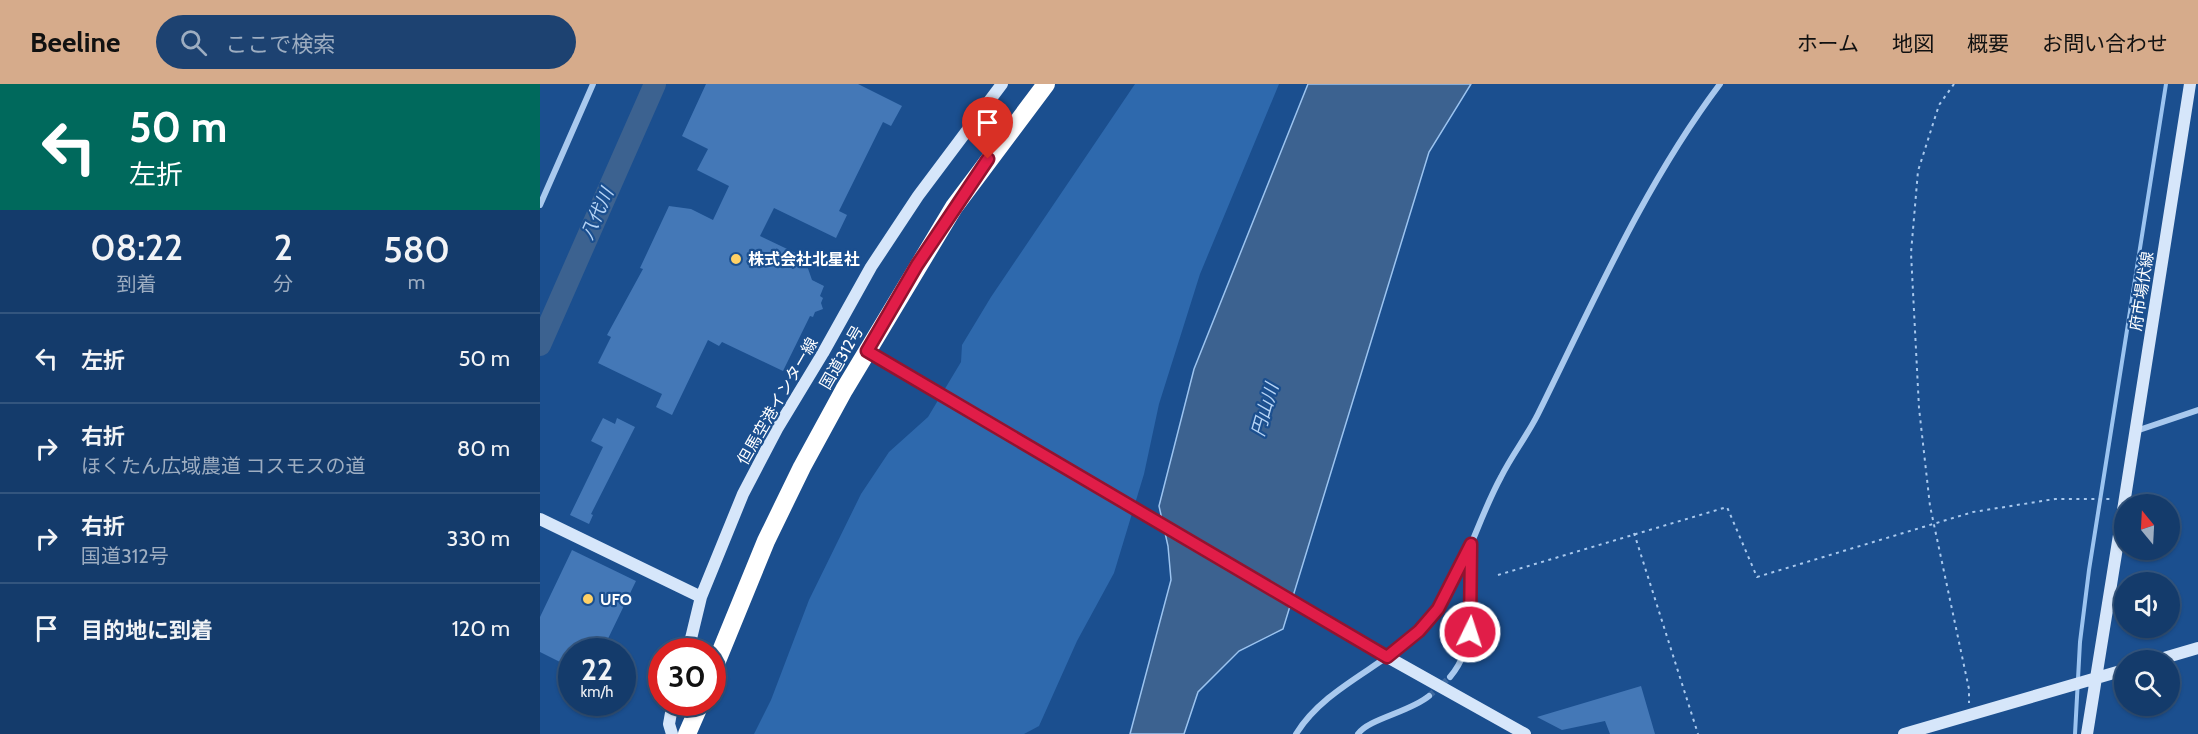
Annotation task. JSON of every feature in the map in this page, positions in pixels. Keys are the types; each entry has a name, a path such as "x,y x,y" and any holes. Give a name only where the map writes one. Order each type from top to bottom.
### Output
{"highway":[{"name":"国道312号","path":"726,639 766,541 802,467 867,351 954,207 1046,84"},
{"path":"687,734 695,716"}],"main road":[{"name":"但馬空港インター線","path":"691,638 701,597 743,494 777,429 871,267 918,196 1002,84"},
{"name":"府市場伏線","path":"2126,494 2190,84"},
{"path":"867,351 1387,657 1525,734"},
{"path":"540,519 701,597"},
{"name":"府市場伏線","path":"2087,734 2115,560"},
{"path":"2180,653 2198,648"},
{"path":"1904,734 2114,673"},
{"path":"670,716 669,724 672,734"}],"street":[{"path":"540,205 593,84"},
{"path":"1296,734 1321,706 1419,631 1438,609 1471,544 1501,476 1536,418 1630,225 1702,107 1720,84"},
{"path":"2136,431 2198,410"},
{"path":"1450,677 1463,659 1468,644 1472,600 1471,544"},
{"path":"1358,734 1368,724 1413,708 1429,696"}],"path":[{"path":"1954,84 1939,105 1918,171 1911,253 1919,408 1933,524 1970,689 1969,716"},
{"path":"1498,575 1727,507 1757,577 1973,512 2033,502 2114,503"},
{"path":"1634,533 1698,734"}],"shaded area":[{"path":"1135,84 1279,84 1200,274 1159,404 1144,474 1114,573 1077,641 1039,726 1024,734 754,734 771,700 809,600 861,494 889,452 928,417 961,362 962,345 991,297"}],"water":[{"name":"円山川","path":"1308,84 1471,84 1429,152 1283,629 1239,651 1198,692 1184,734 1130,734 1171,580 1168,546 1159,506 1194,369"}],"building":[{"path":"706,84 858,84 902,106 891,126 883,122 839,211 847,215 836,238 774,208 760,236 804,257 812,280 824,286 820,296 823,298 821,303 823,309 815,312 813,317 810,316 783,371 722,342 719,346 708,340 672,415 656,407 662,394 598,363 611,337 607,335 643,269 640,268 669,206 691,209 713,220 729,186 697,170 708,149 682,136"},
{"path":"603,418 615,424 617,418 635,427 591,514 593,515 589,524 570,515 603,447 591,441"},
{"name":"UFO","path":"572,550 636,581 608,638 558,638 558,661 540,652 540,617"},
{"path":"1641,686 1655,734 1610,734 1605,721 1562,730 1537,717"}],"waterway":[{"name":"八代川","path":"540,345 655,84"},
{"path":"2075,734 2080,642 2089,570 2166,84"}],"tunnel":[{"path":"1429,696 1450,677"}],"place":[{"name":"株式会社北星社","path":"736,259"},
{"name":"UFO","path":"588,599"}],"route":[{"path":"988,159 917,265 867,351 1387,657 1419,631 1438,609 1471,544 1473,583 1470,632"}]}
